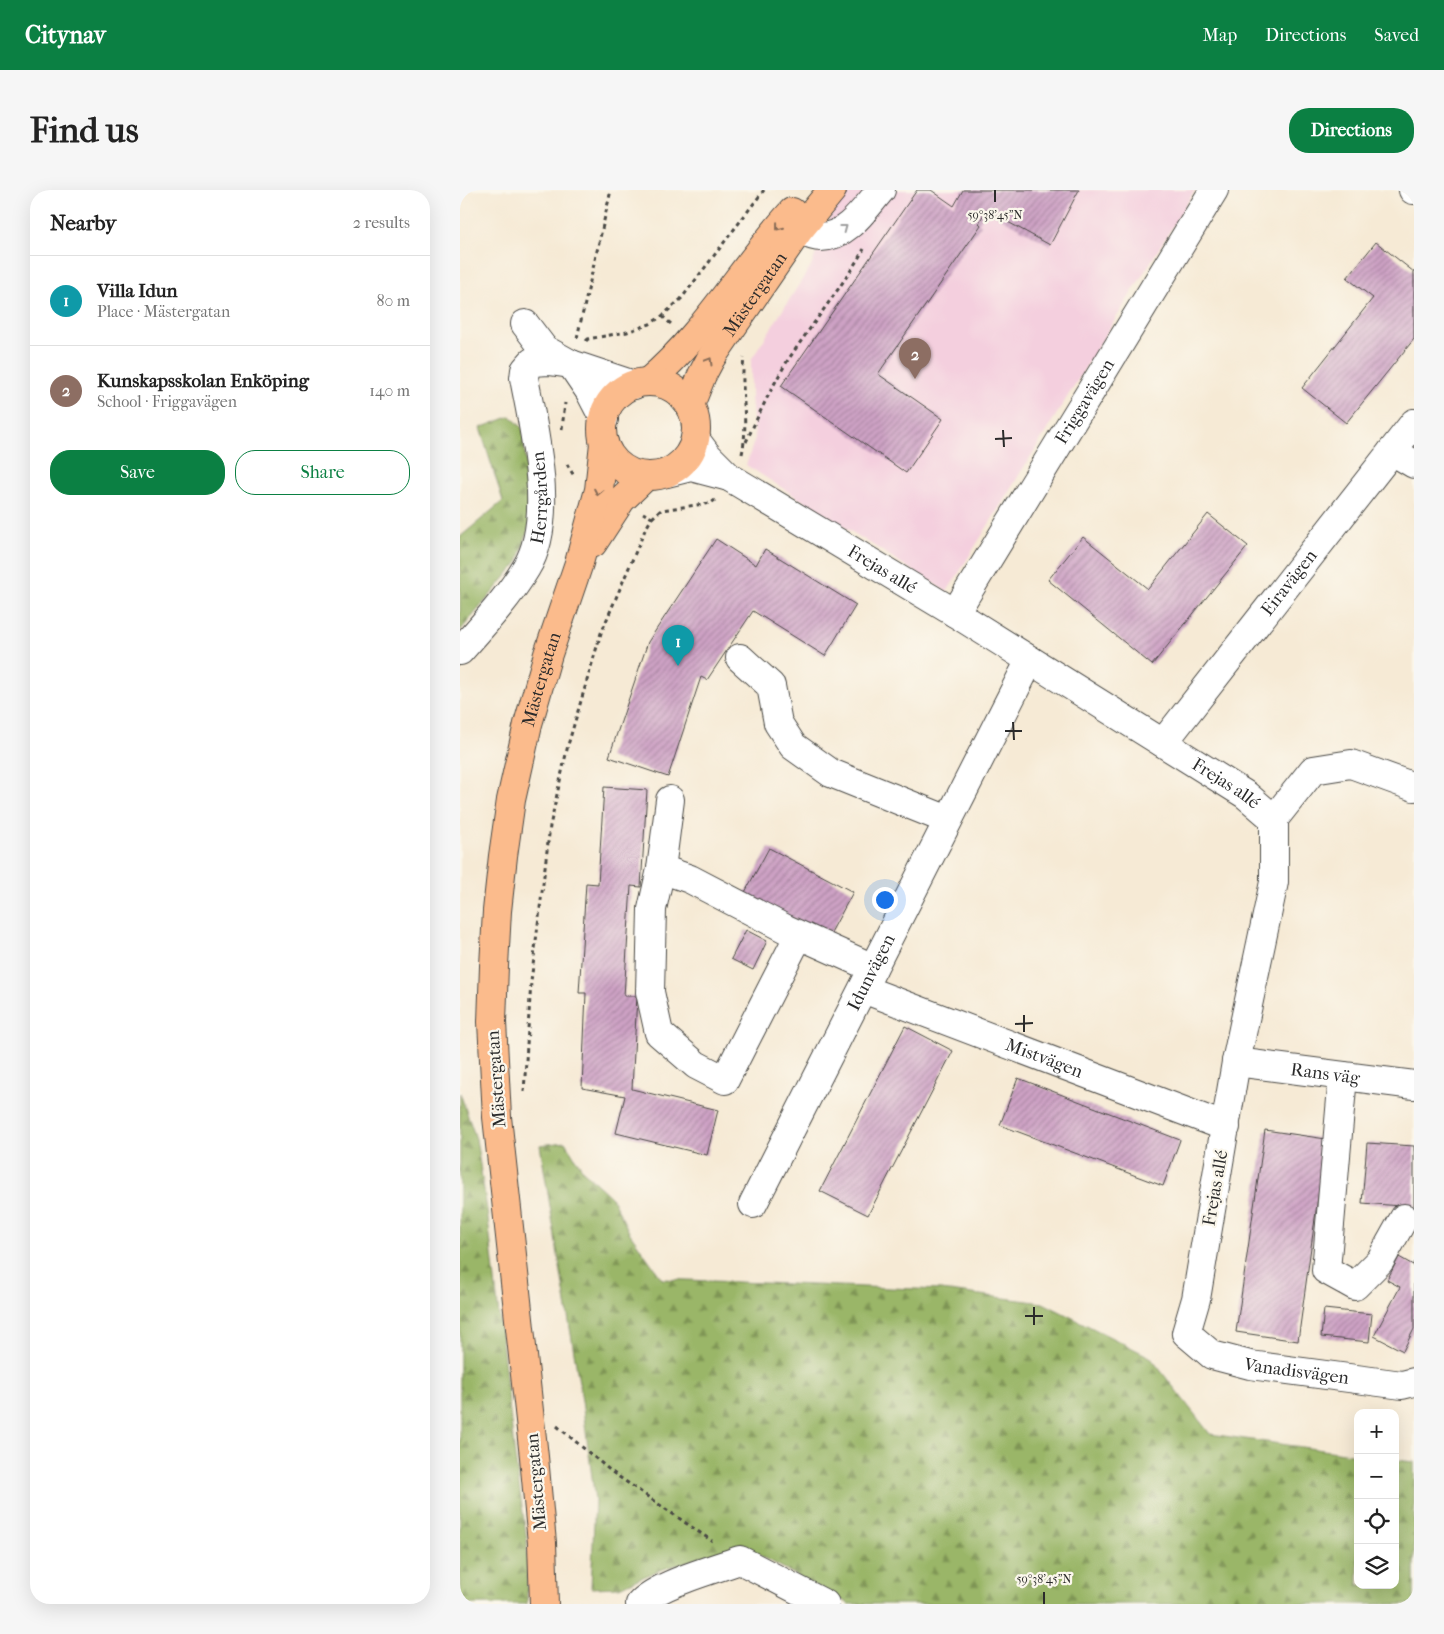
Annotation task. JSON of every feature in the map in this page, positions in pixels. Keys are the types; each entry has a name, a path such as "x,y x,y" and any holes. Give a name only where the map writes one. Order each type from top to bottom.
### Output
{"main road":[{"name":"Mästergatan","path":"544,1604 542,1542 498,1117 492,1022 497,911 511,800 528,724 548,654 579,563 610,496 604,431 606,411 614,398 627,388 641,384 670,364 785,218 811,190"},
{"name":"Mästergatan","path":"690,405 702,374 711,358 798,230 832,190"},
{"path":"610,496 680,465 690,453 696,439 697,424 690,405 684,397 672,388 658,383 641,384"},
{"path":"604,431 612,458 624,469 638,475 657,474"}],"street":[{"path":"798,230 819,238 844,230 881,190"},
{"name":"Friggavägen","path":"955,614 1214,190"},
{"path":"525,324 544,350 571,364 641,384"},
{"name":"Herrgården","path":"460,651 491,615 527,567 537,544 541,520 539,470 524,378 525,370 532,362 571,364"},
{"path":"571,364 590,392 604,431"},
{"name":"Eiravägen","path":"1163,743 1403,457 1414,423"},
{"name":"Frejas allé","path":"696,439 707,455 729,477 1030,660 1246,795 1274,819 1274,882 1236,1062 1196,1299 1186,1333"},
{"name":"Frejas allé","path":"657,474 691,468 729,477"},
{"path":"740,658 771,686 778,723 793,746 831,773 948,820"},
{"name":"Idunvägen","path":"753,1204 1030,660"},
{"path":"1274,819 1313,770 1351,764 1414,787"},
{"path":"670,800 661,869 652,908 650,992 659,1032 696,1065 725,1080 799,935"},
{"name":"Mistvägen","path":"661,869 690,879 799,935 868,979 1226,1127"},
{"name":"Rans väg","path":"1236,1062 1414,1085"},
{"path":"1343,1076 1326,1270 1354,1286 1380,1261 1404,1218"},
{"name":"Vanadisvägen","path":"1186,1333 1212,1355 1250,1365 1402,1385 1414,1382"},
{"path":"640,1604 646,1596 673,1584 740,1560 825,1604"}],"path":[{"path":"563,434 562,418 571,364 611,190"},
{"path":"571,364 588,339 627,332 650,324 681,299 764,190"},
{"path":"744,444 787,362 866,246"},
{"path":"524,1098 531,982 550,826 568,745 601,633 645,530 652,518 661,510 711,503 718,497 742,455 744,444 744,398 742,380 745,352"},
{"path":"563,458 574,477 652,518"},
{"path":"554,1432 553,1422 612,1472 740,1560"}],"shaded area":[{"path":"845,190 1195,190 947,592 746,465 755,438 751,398 751,360 812,264 836,200"}],"green space":[{"path":"511,416 523,429 531,520 518,562 460,631 460,537 503,501 480,428"},
{"path":"460,1093 476,1139 487,1210 515,1457 527,1541 527,1604 460,1604"},
{"path":"565,1142 584,1172 612,1198 629,1232 662,1279 941,1290 1043,1303 1150,1357 1210,1434 1354,1454 1354,1589 1399,1589 1399,1460 1414,1462 1414,1604 849,1604 741,1545 660,1570 619,1587 591,1588 595,1500 582,1401 540,1145"}],"building":[{"path":"917,190 931,190 954,206 963,190 1079,190 1050,245 986,210 979,223 981,225 878,374 943,419 906,473 781,386"},
{"path":"1376,242 1414,272 1414,339 1346,423 1302,388 1373,298 1347,278"},
{"path":"1208,514 1248,546 1152,665 1048,580 1083,537 1148,589"},
{"path":"716,539 756,565 765,549 856,605 825,656 753,611 707,680 701,677 668,777 609,757 648,642"},
{"path":"604,787 647,790 641,887 631,886 624,996 637,996 632,1089 718,1110 707,1155 616,1133 625,1096 582,1088 586,993 579,993 586,883 598,884"},
{"path":"769,848 853,892 828,938 744,894"},
{"path":"746,930 767,941 753,970 731,959"},
{"path":"905,1026 953,1051 868,1215 820,1191"},
{"path":"1018,1078 1180,1140 1163,1186 1000,1125"},
{"path":"1265,1130 1326,1139 1298,1341 1236,1332"},
{"path":"1367,1143 1414,1146 1414,1207 1362,1203"},
{"path":"1399,1257 1413,1265 1414,1262 1414,1329 1403,1351 1374,1336 1400,1287 1387,1280"},
{"path":"1324,1309 1372,1314 1369,1342 1321,1337"}],"place":[{"name":"Kunskapsskolan Enköping","path":"915,379"},
{"name":"Villa Idun","path":"678,666"}]}
